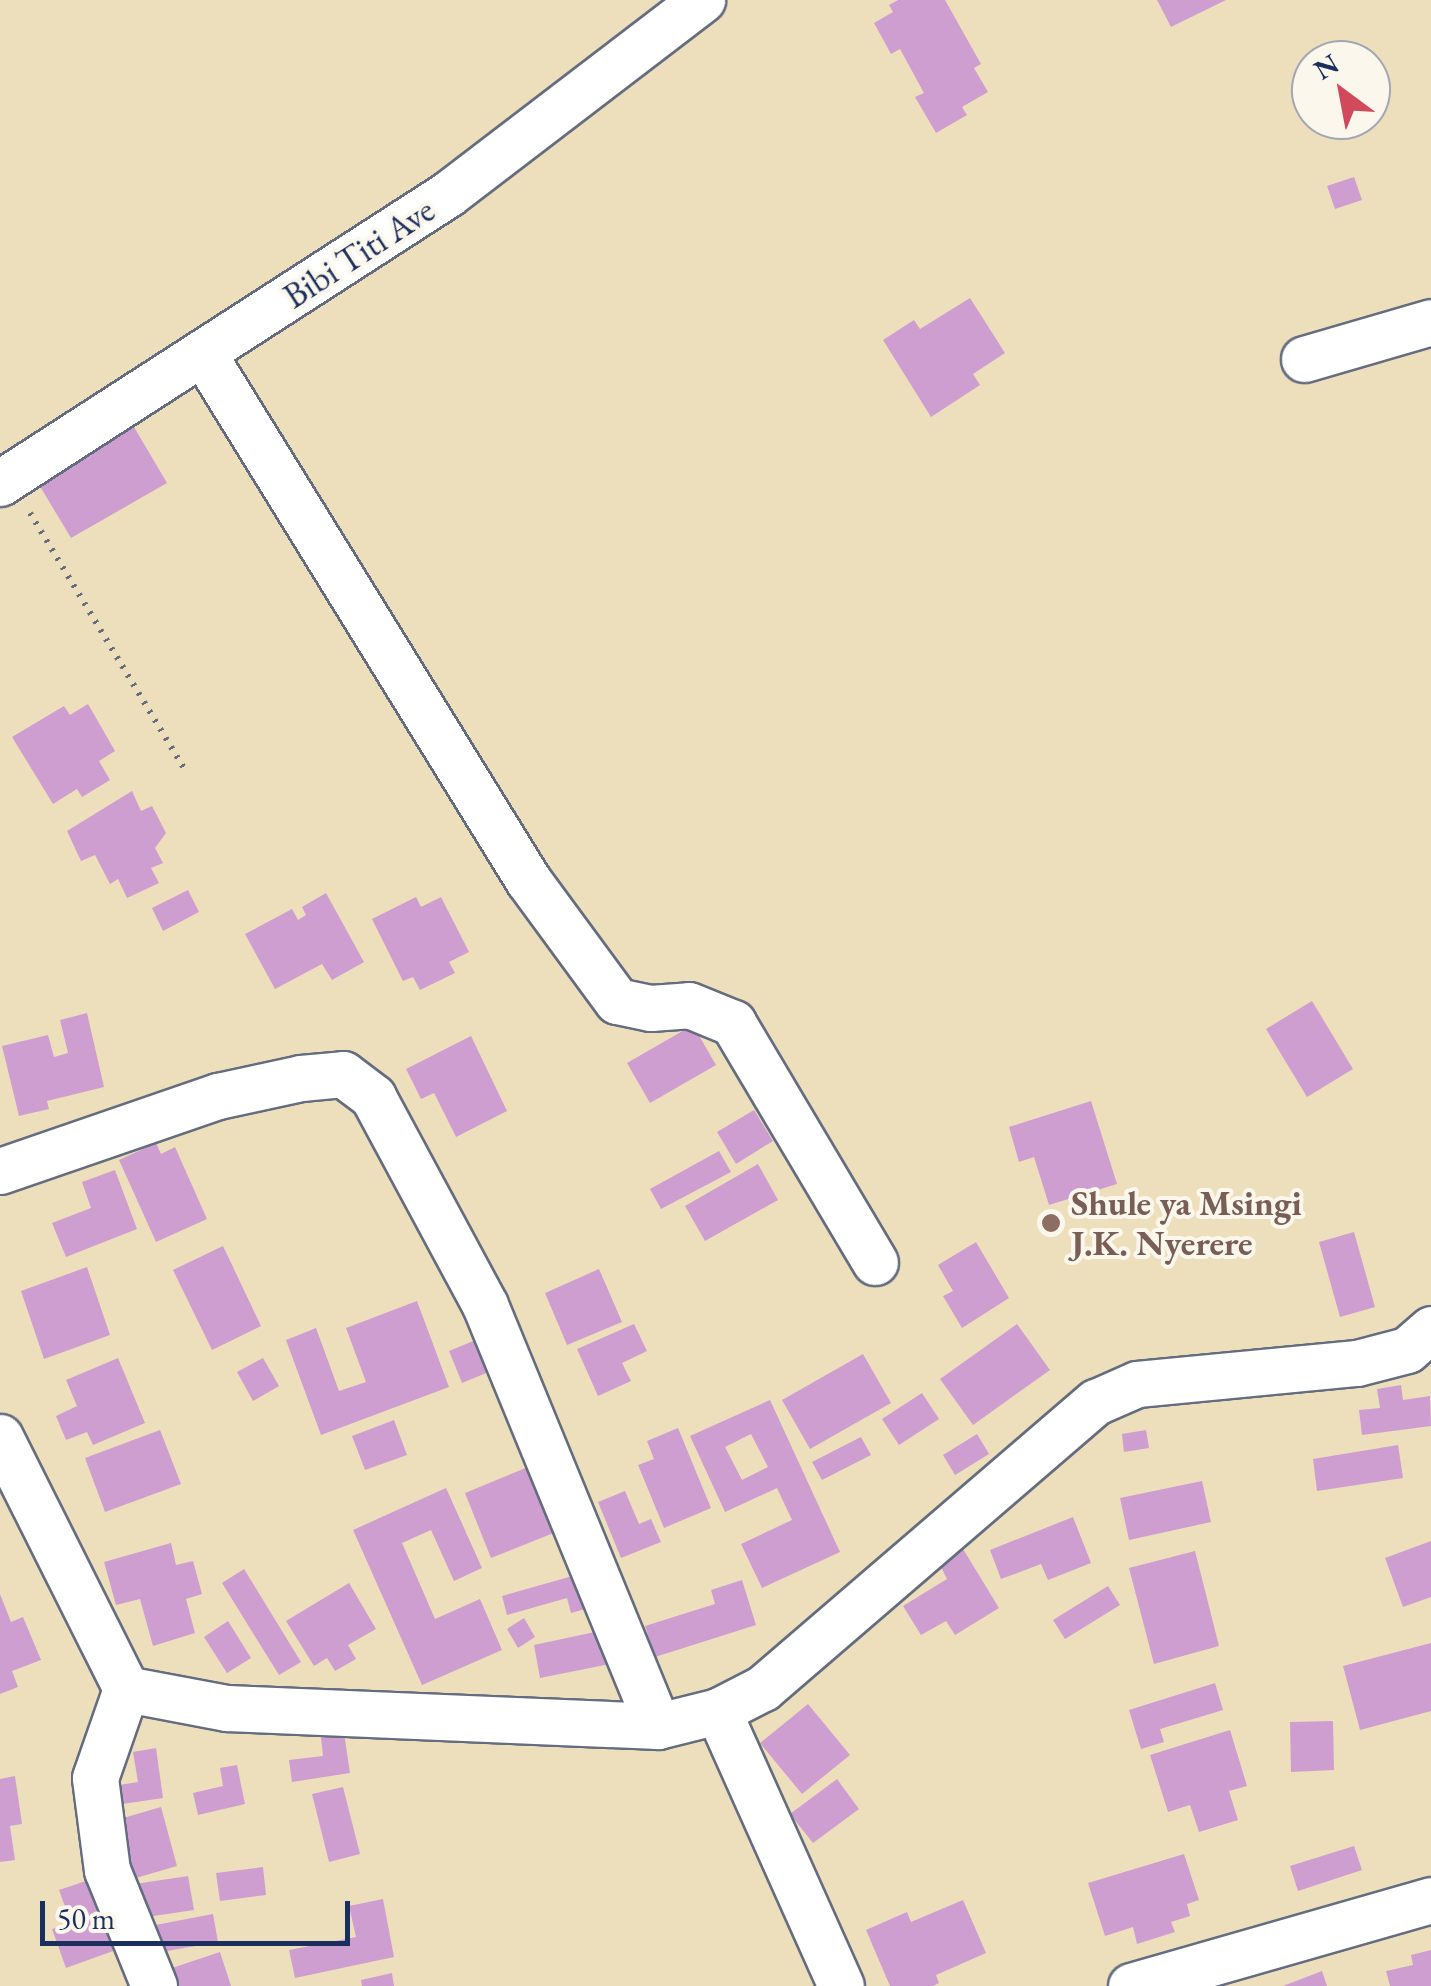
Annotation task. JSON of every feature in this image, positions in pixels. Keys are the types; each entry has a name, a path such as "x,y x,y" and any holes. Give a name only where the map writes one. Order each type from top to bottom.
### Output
{"street":[{"name":"Bibi Titi Ave","path":"4,480 204,355 448,194 702,0"},
{"path":"1304,359 1431,322"},
{"path":"204,355 528,880 616,1001 650,1008 689,1005 733,1023 875,1262"},
{"path":"0,1171 218,1096 301,1078 343,1074 373,1097 486,1306 658,1726"},
{"path":"126,1689 227,1708 658,1726 718,1711 763,1688 844,1624 1096,1402 1137,1384 1357,1363 1407,1350 1431,1329"},
{"path":"0,1437 126,1689 95,1778 107,1870 154,1986"},
{"path":"718,1711 841,1986"},
{"path":"1131,1986 1431,1900"}],"path":[{"path":"4,480 184,768"}],"building":[{"path":"898,0 945,0 981,64 974,68 988,92 962,107 967,115 936,133 915,97 924,93 900,49 891,54 874,23 893,12 889,5"},
{"path":"1157,0 1226,0 1171,27"},
{"path":"1354,177 1362,200 1335,209 1327,186"},
{"path":"970,298 1005,353 973,374 980,385 931,417 883,340 914,320 920,329"},
{"path":"134,427 167,483 71,538 38,483"},
{"path":"88,704 115,751 99,761 110,780 82,797 77,789 53,804 12,737 64,706 70,715"},
{"path":"132,791 141,811 152,806 166,833 155,848 163,863 151,868 159,883 127,898 118,879 110,884 95,855 81,861 67,831"},
{"path":"188,890 199,912 163,931 152,908"},
{"path":"326,893 364,962 332,980 322,964 275,989 245,934 292,909 298,920 306,915 302,907"},
{"path":"416,897 421,907 441,897 469,952 449,962 455,973 420,990 413,977 403,981 372,919"},
{"path":"1312,1001 1353,1069 1307,1097 1266,1029"},
{"path":"87,1013 104,1087 47,1101 49,1109 19,1116 2,1046 48,1035 54,1057 68,1053 60,1020"},
{"path":"693,1025 716,1065 650,1103 627,1063"},
{"path":"471,1036 507,1111 456,1137 434,1093 421,1099 406,1069"},
{"path":"1091,1101 1117,1184 1049,1205 1034,1157 1019,1162 1009,1127"},
{"path":"754,1110 773,1141 736,1164 717,1132"},
{"path":"156,1143 161,1154 175,1147 207,1219 156,1242 119,1160"},
{"path":"719,1151 731,1172 661,1209 650,1189"},
{"path":"758,1164 778,1200 705,1241 685,1206"},
{"path":"115,1170 137,1229 66,1257 52,1223 91,1208 82,1182"},
{"path":"1354,1232 1375,1307 1340,1317 1319,1242"},
{"path":"976,1242 1009,1298 962,1328 943,1296 953,1291 938,1265"},
{"path":"223,1246 261,1326 212,1350 173,1270"},
{"path":"87,1267 110,1335 44,1359 21,1291"},
{"path":"599,1269 622,1322 567,1345 545,1293"},
{"path":"417,1301 449,1387 321,1435 286,1340 316,1328 339,1391 366,1382 346,1328"},
{"path":"634,1324 647,1351 622,1363 631,1381 598,1396 577,1349"},
{"path":"1017,1324 1050,1370 973,1425 940,1379"},
{"path":"483,1337 496,1369 462,1383 449,1351"},
{"path":"863,1354 891,1403 810,1449 782,1400"},
{"path":"118,1358 145,1423 93,1445 87,1432 66,1440 56,1416 77,1406 66,1380"},
{"path":"263,1358 279,1386 253,1401 237,1372"},
{"path":"1401,1385 1403,1400 1430,1396 1431,1426 1362,1435 1359,1410 1380,1408 1377,1389"},
{"path":"922,1393 939,1419 899,1445 882,1419"},
{"path":"770,1400 840,1552 762,1588 741,1544 792,1520 777,1488 725,1512 690,1436","holes":["751,1434 768,1467 742,1480 725,1447"]},
{"path":"394,1420 407,1455 365,1470 352,1436"},
{"path":"678,1428 711,1508 664,1528 638,1465 654,1459 647,1441"},
{"path":"160,1430 181,1484 105,1512 85,1458"},
{"path":"1146,1430 1149,1448 1124,1452 1122,1434"},
{"path":"977,1434 989,1454 955,1475 943,1455"},
{"path":"861,1437 871,1455 822,1480 812,1462"},
{"path":"1398,1445 1403,1478 1317,1491 1313,1459"},
{"path":"540,1462 566,1528 491,1558 465,1493"},
{"path":"1202,1481 1211,1522 1129,1540 1120,1498"},
{"path":"446,1488 482,1568 454,1581 431,1530 402,1543 435,1619 480,1599 502,1650 422,1685 353,1530"},
{"path":"625,1491 639,1524 651,1519 661,1542 621,1558 598,1502"},
{"path":"1073,1517 1091,1563 1048,1580 1041,1564 1001,1579 990,1550"},
{"path":"1431,1541 1431,1597 1403,1607 1385,1558"},
{"path":"171,1543 176,1565 193,1561 202,1594 186,1599 195,1633 153,1646 140,1599 116,1605 104,1562"},
{"path":"963,1549 999,1608 955,1635 946,1621 921,1635 903,1606 947,1579 939,1563"},
{"path":"1195,1551 1219,1646 1154,1664 1129,1568"},
{"path":"244,1569 301,1662 279,1675 222,1583"},
{"path":"583,1573 592,1607 571,1613 567,1598 507,1615 502,1596"},
{"path":"742,1580 756,1625 655,1657 645,1626 715,1604 711,1590"},
{"path":"349,1583 376,1629 348,1645 356,1659 335,1671 327,1658 314,1666 286,1621"},
{"path":"1108,1586 1120,1605 1065,1639 1053,1620"},
{"path":"0,1594 11,1622 23,1617 41,1660 12,1671 18,1687 0,1694"},
{"path":"524,1618 535,1637 518,1648 507,1629"},
{"path":"228,1621 251,1658 227,1673 204,1637"},
{"path":"609,1629 615,1663 540,1678 534,1645"},
{"path":"1431,1643 1431,1711 1360,1730 1343,1666"},
{"path":"1215,1683 1223,1710 1160,1729 1164,1742 1141,1749 1129,1710"},
{"path":"808,1704 850,1755 802,1794 760,1743"},
{"path":"1333,1721 1334,1770 1291,1772 1290,1722"},
{"path":"343,1726 350,1773 292,1782 289,1760 323,1756 320,1729"},
{"path":"1230,1730 1247,1786 1229,1791 1238,1820 1199,1832 1190,1805 1168,1812 1150,1755"},
{"path":"156,1748 163,1798 109,1806 106,1787 138,1782 133,1752"},
{"path":"237,1765 245,1804 198,1815 193,1793 223,1786 220,1768"},
{"path":"15,1776 22,1824 10,1826 15,1860 0,1862 0,1779"},
{"path":"837,1779 859,1809 813,1843 790,1814"},
{"path":"343,1787 360,1854 329,1862 312,1794"},
{"path":"161,1807 177,1866 129,1880 113,1821"},
{"path":"1354,1846 1362,1870 1298,1891 1290,1866"},
{"path":"1184,1854 1199,1900 1187,1904 1190,1916 1171,1922 1175,1932 1137,1944 1133,1927 1105,1936 1088,1883"},
{"path":"263,1867 266,1895 220,1901 216,1873"},
{"path":"188,1876 194,1910 140,1918 135,1884"},
{"path":"92,1879 116,1950 66,1968 52,1929 71,1923 59,1890"},
{"path":"383,1899 394,1957 295,1978 289,1950 356,1937 349,1906"},
{"path":"963,1900 986,1953 936,1975 939,1983 933,1986 890,1986 866,1930 907,1912 911,1922"},
{"path":"213,1914 218,1942 150,1954 145,1927"},
{"path":"1431,1950 1431,1986 1390,1986 1386,1971 1413,1965 1411,1955"},
{"path":"220,1952 231,1986 171,1986 166,1970"},
{"path":"1322,1971 1327,1986 1283,1986"},
{"path":"392,1973 394,1986 362,1986 361,1980"}],"place":[{"name":"Shule ya Msingi J.K. Nyerere","path":"1051,1223"}]}
